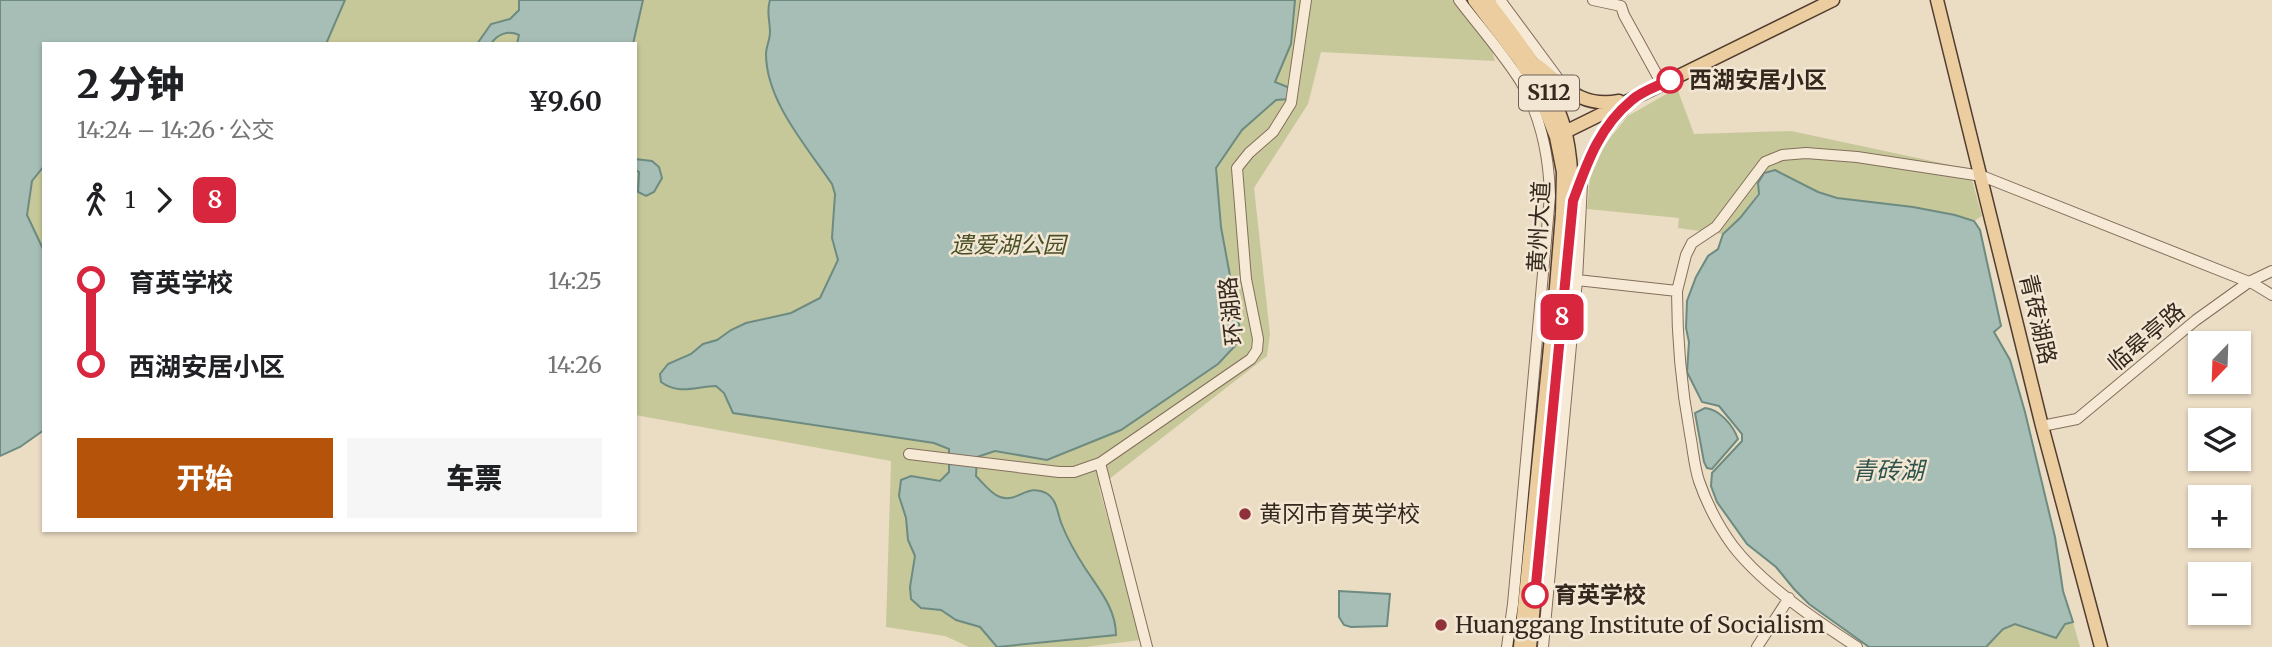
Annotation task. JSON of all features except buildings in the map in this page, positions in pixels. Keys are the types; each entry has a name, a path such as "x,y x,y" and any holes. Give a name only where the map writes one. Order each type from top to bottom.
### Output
{"main road":[{"name":"黄州大道","path":"1474,0 1519,59 1561,134 1562,214 1520,647"},
{"name":"黄州大道","path":"1487,0 1531,60 1547,88 1572,170 1573,201 1530,647"},
{"path":"1561,134 1833,0"},
{"name":"青砖湖路","path":"1937,2 2042,426 2101,647"},
{"path":"1531,60 1580,98 1607,103 1633,98"},
{"path":"1573,201 1604,128 1633,98"}],"street":[{"name":"环湖路","path":"909,454 1045,471 1074,472 1100,463 1251,359 1257,350 1258,339 1246,279 1237,168 1249,153 1273,132 1291,103 1306,0"},
{"path":"1459,0 1520,81 1546,146 1549,174 1546,237 1507,647"},
{"path":"1500,0 1564,86"},
{"path":"1593,0 1621,6 1662,83"},
{"path":"1857,647 1789,598 1735,548 1713,514 1698,478 1677,346 1677,291 1686,255 1692,243 1716,227 1733,208 1760,168 1774,158 1793,153 1857,157 1982,176 2249,282 2272,295"},
{"path":"1543,647 1577,280 1583,174"},
{"name":"临皋亭路","path":"2042,426 2077,419 2196,320 2249,282 2272,271"},
{"path":"1577,280 1677,291"},
{"path":"1100,463 1147,647"},
{"path":"1757,647 1789,598"}],"green space":[{"name":"遗爱湖公园","path":"0,0 1453,0 1491,48 1495,61 1321,52 1308,104 1254,188 1270,334 1267,356 1099,487 1141,640 1085,647 969,647 945,636 886,627 891,461 637,415 637,42 42,42 42,431 20,447 0,456"},
{"path":"1677,88 1694,134 1791,131 1969,169 1982,216 1974,221 1941,213 1840,199 1806,187 1775,170 1740,218 1723,234 1678,228 1679,218 1587,209 1590,177 1601,149 1628,116"},
{"path":"2073,622 2080,647 1986,647 2003,629 2015,624 2056,638 2065,624"}],"water":[{"path":"0,0 345,0 327,42 42,42 42,168 32,181 27,215 42,247 42,431 20,447 0,456"},
{"path":"519,0 643,0 633,42 517,42 519,35 507,33 492,42 478,42 491,24 510,19 519,10"},
{"path":"770,0 1295,0 1291,44 1275,82 1290,88 1290,99 1276,100 1242,130 1216,168 1221,227 1240,330 1235,346 1218,364 1121,430 1047,460 995,451 977,457 976,476 997,496 1012,498 1033,490 1046,493 1053,499 1070,542 1110,608 1116,635 997,647 980,627 956,620 941,610 921,608 911,599 910,587 915,556 908,540 906,518 899,496 901,480 911,476 940,481 949,472 949,449 934,443 733,413 724,393 716,386 681,389 661,382 660,374 668,364 691,354 703,344 717,340 746,323 791,313 820,298 838,260 832,238 835,194 832,184 780,106 768,72 766,54 770,35"},
{"path":"637,159 652,161 659,167 662,178 654,192 646,196 638,192"},
{"name":"青砖湖","path":"1775,170 1818,192 1837,198 1955,215 1974,221 1980,230 2001,326 1994,332 2010,360 2025,412 2055,537 2063,591 2073,622 2065,624 2056,638 2015,624 2003,629 1986,647 1869,647 1809,604 1776,567 1747,544 1717,502 1711,486 1712,473 1742,441 1742,434 1719,406 1702,402 1687,372 1687,301 1708,256 1718,249 1723,234 1759,194 1758,183 1764,173"},
{"path":"1705,408 1715,411 1725,419 1738,439 1712,469 1707,468 1704,462 1695,413"},
{"path":"1339,591 1390,594 1387,626 1344,625 1339,617"}],"bus line":[{"name":"8","path":"1535,595 1573,201 1585,167 1604,128 1633,98 1670,80"}],"place":[{"name":"西湖安居小区","path":"1670,80"},
{"name":"黄冈市育英学校","path":"1245,514"},
{"name":"育英学校","path":"1535,595"},
{"name":"Huanggang Institute of Socialism","path":"1441,625"}]}
